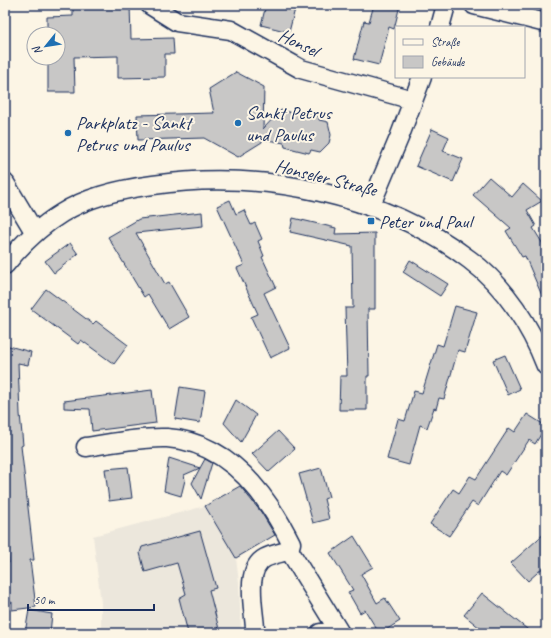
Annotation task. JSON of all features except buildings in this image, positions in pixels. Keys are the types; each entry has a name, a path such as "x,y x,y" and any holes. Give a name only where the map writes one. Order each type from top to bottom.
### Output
{"street":[{"name":"Honsel","path":"150,5 177,22 231,30 301,70 413,100"},
{"path":"440,26 446,5"},
{"path":"474,5 546,23"},
{"path":"370,207 422,78"},
{"name":"Honseler Straße","path":"5,265 24,243 62,213 112,192 166,183 206,179 279,184 349,200 370,207 429,232 471,260 499,287 515,308 531,333 546,366"},
{"path":"5,183 35,233"},
{"path":"86,446 168,438 185,441 218,454 238,468 259,489 291,543 289,550 340,633"},
{"path":"257,633 252,575 258,564 265,558 289,550"}],"shaded area":[{"path":"205,506 236,558 239,583 241,633 101,633 101,603 93,536"}],"place":[{"name":"Sankt Petrus und Paulus","path":"238,123"},
{"name":"Parkplatz - Sankt Petrus und Paulus","path":"68,133"},
{"name":"Peter und Paul","path":"371,221"}]}
